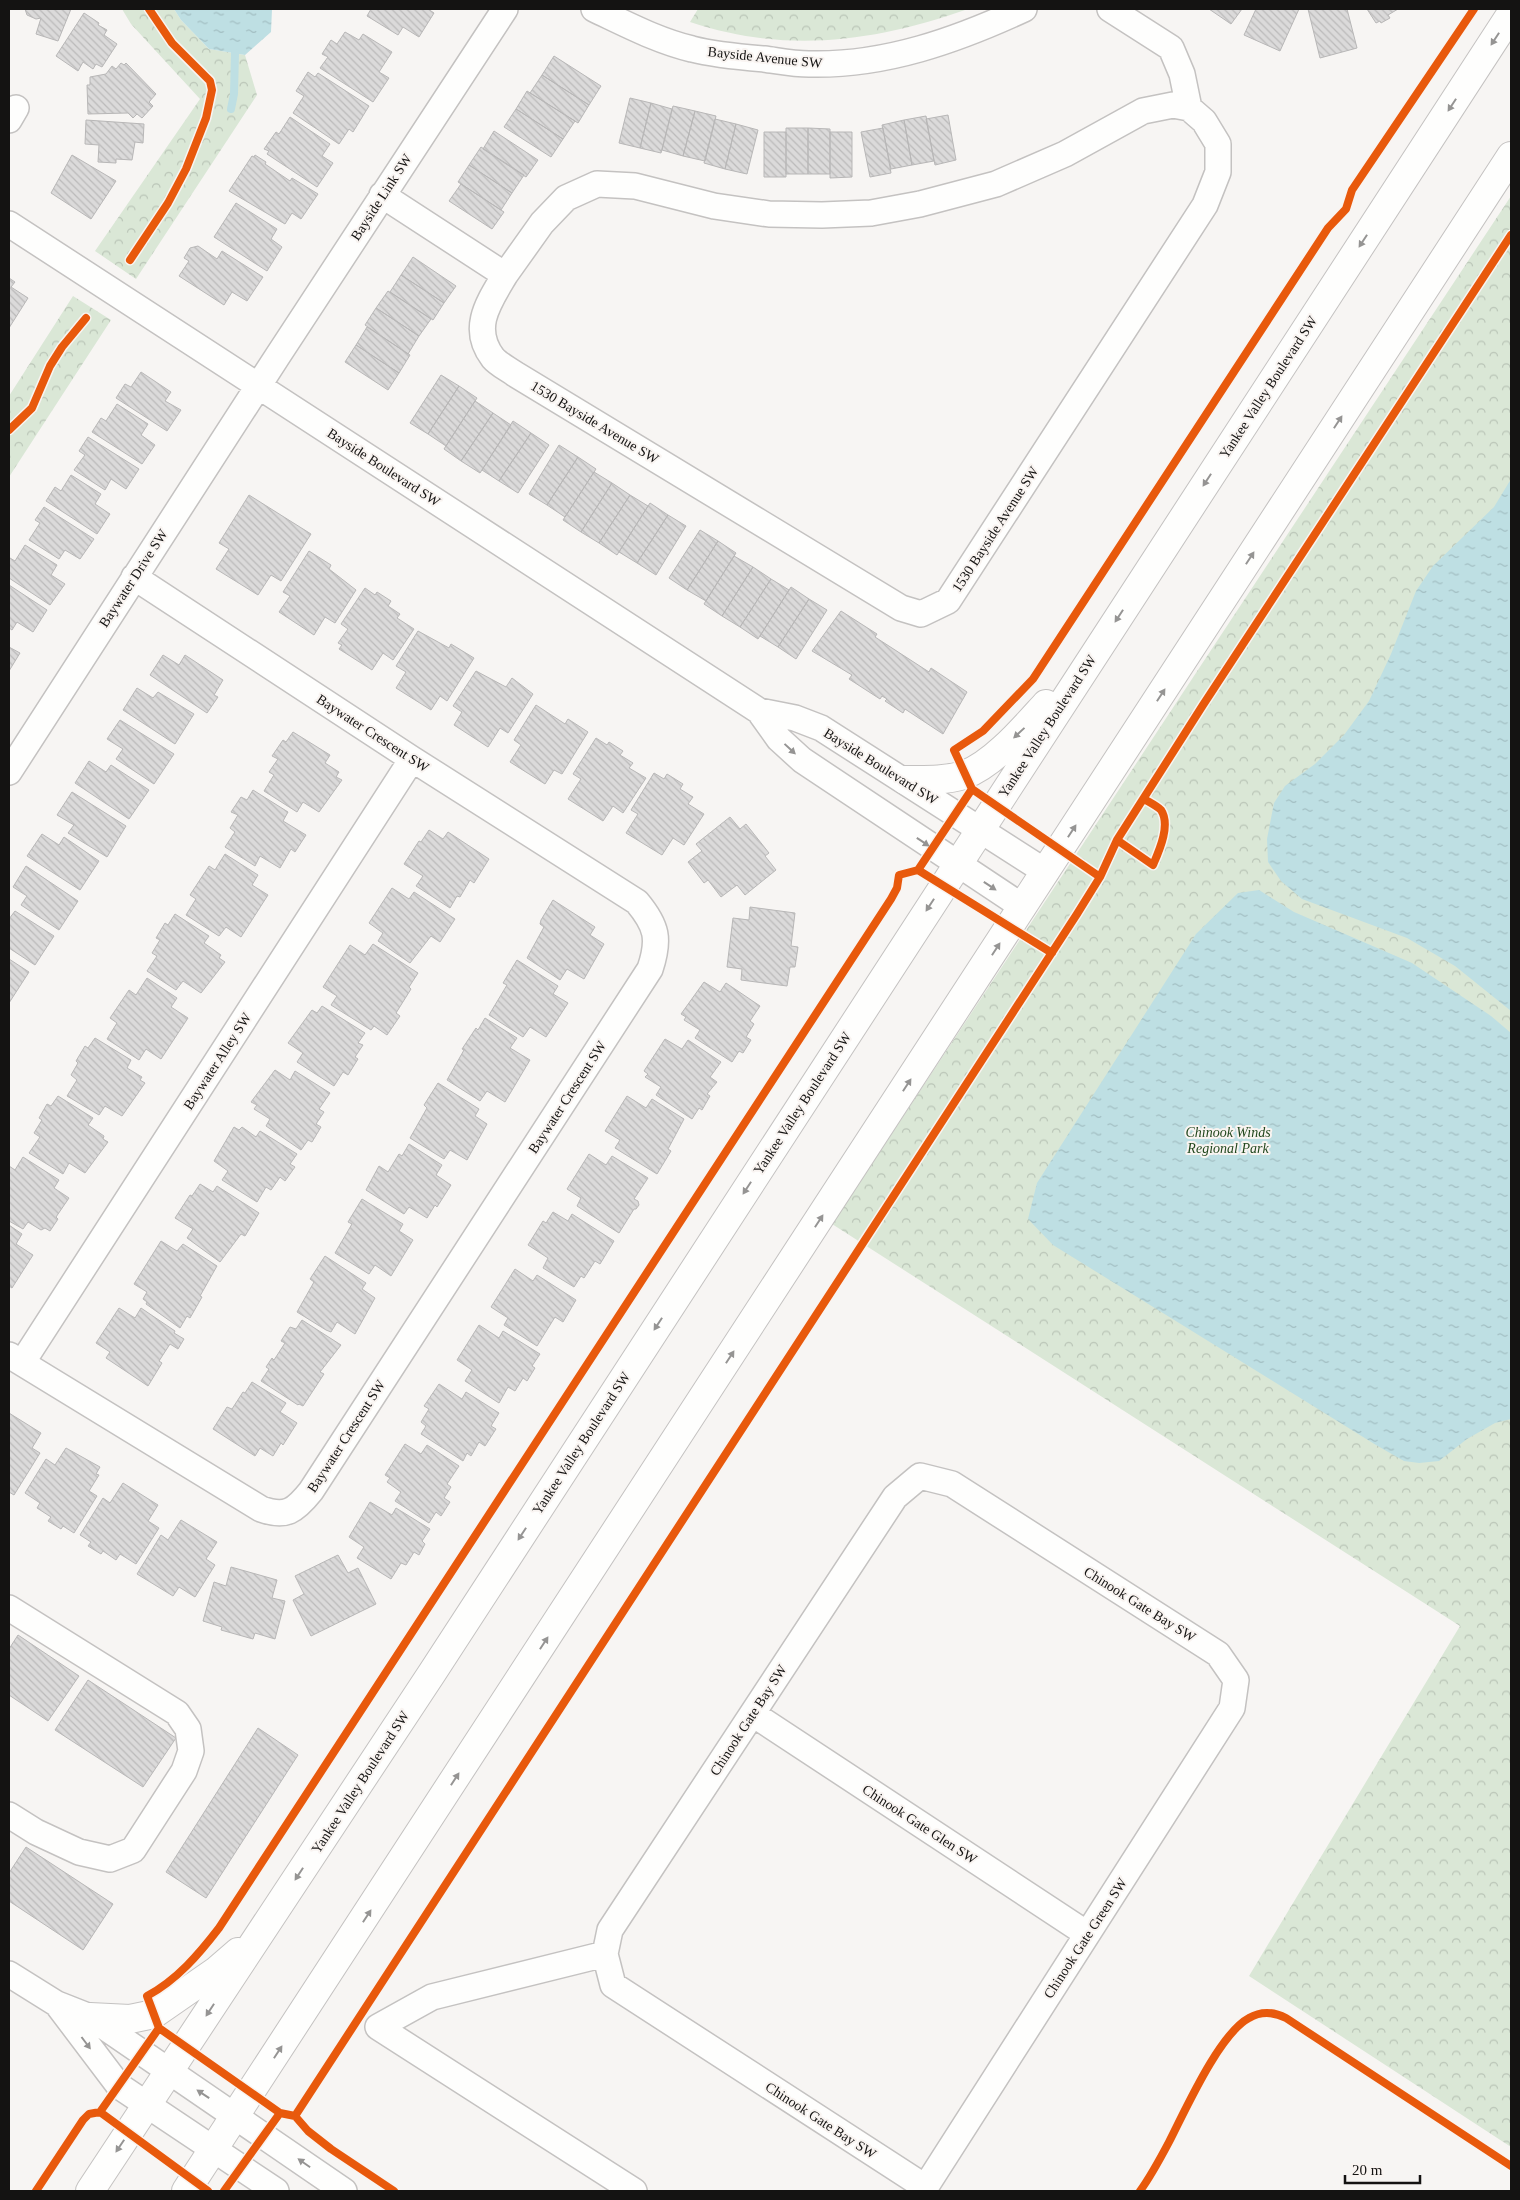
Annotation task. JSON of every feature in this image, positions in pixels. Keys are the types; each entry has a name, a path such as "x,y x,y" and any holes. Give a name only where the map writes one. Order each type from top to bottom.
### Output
{"main road":[{"name":"Yankee Valley Boulevard SW","path":"90,2191 437,1664 1511,14"},
{"path":"186,2191 1511,156"},
{"path":"906,780 935,781 952,778 965,774 988,761 1024,728 1099,646"},
{"path":"90,2017 130,2019 154,2014 216,1971 258,1935"}],"street":[{"name":"Bayside Link SW","path":"258,385 505,9"},
{"name":"Bayside Avenue SW","path":"594,9 644,33 693,49 809,64 866,61 920,50 979,30 1024,9"},
{"path":"1110,9 1171,48 1182,74 1189,108"},
{"name":"1530 Bayside Avenue SW","path":"1173,105 1189,108 1204,121 1218,144 1218,172 1205,205 948,601 922,614 901,608 515,374 494,359 482,338 486,308 505,275 542,223 566,198 597,184 635,186 714,206 769,214 822,215 870,212 920,204 996,184 1065,154 1143,111 1173,105"},
{"path":"382,195 505,275"},
{"name":"Bayside Boulevard SW","path":"9,224 759,711 779,738 802,760 1023,907"},
{"name":"Baywater Drive SW","path":"9,772 258,385"},
{"name":"Baywater Crescent SW","path":"16,1359 261,1509 274,1514 285,1514 300,1505 311,1491 645,977 656,952 656,931 649,916 637,902 412,759 134,577"},
{"name":"Bayside Boulevard SW","path":"759,711 795,718 821,728 906,780 1046,872"},
{"name":"Baywater Alley SW","path":"16,1359 412,759"},
{"name":"Chinook Gate Bay SW","path":"924,2189 613,1985 605,1954 610,1930 895,1497 920,1476 952,1484 1218,1654 1236,1680"},
{"path":"9,1608 177,1713 188,1729 191,1751 184,1770 133,1850 110,1859 79,1852 36,1832 9,1815"},
{"name":"Chinook Gate Green SW","path":"924,2189 1232,1708 1236,1680"},
{"name":"Chinook Gate Glen SW","path":"753,1714 1087,1934"},
{"path":"605,1954 432,1998 378,2027 634,2191"},
{"path":"9,1974 57,2004 90,2017 344,2191"},
{"path":"57,2004 119,2086 276,2191"}],"green space":[{"path":"122,9 174,9 181,20 209,49 245,55 257,95 136,279 95,251 200,99 131,24"},
{"path":"698,9 968,9 933,20 864,36 830,40 795,41 726,32 690,22"},
{"name":"Chinook Winds Regional Park","path":"1511,196 1511,2147 1249,1976 1460,1626 832,1224"},
{"path":"73,296 111,320 9,477 9,396"}],"water":[{"path":"174,9 272,9 271,32 245,55 209,49 181,20"},
{"path":"1511,479 1511,1011 1455,966 1407,938 1302,899 1281,881 1268,862 1267,839 1274,803 1285,786 1315,764 1344,735 1369,701 1391,654 1416,591 1433,566 1494,507"},
{"path":"1259,890 1294,912 1412,963 1491,1016 1511,1033 1511,1419 1495,1423 1467,1439 1439,1461 1419,1463 1404,1461 1376,1445 1053,1245 1028,1219 1037,1183 1196,934 1238,893"}],"building":[{"path":"25,9 71,9 58,41 36,34 41,18 36,19 27,15"},
{"path":"371,9 428,9 434,13 419,37 403,27 398,35 367,16"},
{"path":"1209,9 1242,9 1231,24"},
{"path":"1256,9 1299,9 1280,51 1244,35"},
{"path":"1308,9 1347,9 1357,48 1320,58"},
{"path":"1367,9 1398,9 1388,15 1390,18 1381,23 1380,21 1376,23"},
{"path":"84,13 107,30 104,35 117,44 102,67 96,64 93,69 83,62 78,71 56,56"},
{"path":"345,32 359,40 363,34 392,52 379,72 389,78 373,102 320,68 328,57 322,54 331,40 337,44"},
{"path":"554,56 601,86 589,105 542,75"},
{"path":"121,63 124,65 126,63 156,94 149,102 153,106 142,118 137,114 133,118 128,113 88,114 87,85 90,85 90,77 106,74 112,66 116,69"},
{"path":"308,72 315,77 318,73 369,106 353,132 349,129 339,144 293,113 304,96 296,91"},
{"path":"542,75 589,105 578,123 530,93"},
{"path":"527,91 575,121 563,139 516,109"},
{"path":"630,98 651,103 640,148 619,143"},
{"path":"651,103 672,109 661,153 640,148"},
{"path":"673,106 695,111 683,156 662,150"},
{"path":"516,109 563,139 551,157 504,127"},
{"path":"695,111 716,116 705,161 683,156"},
{"path":"948,115 956,160 935,165 926,119"},
{"path":"926,116 934,161 912,165 904,120"},
{"path":"290,117 330,144 322,156 333,163 317,187 267,154 269,151 264,149 276,132 279,134"},
{"path":"715,119 736,124 725,169 704,163"},
{"path":"86,120 144,124 143,143 135,142 132,160 116,159 116,163 98,162 99,145 85,144"},
{"path":"904,120 912,165 891,169 882,125"},
{"path":"736,124 758,130 747,174 725,169"},
{"path":"786,128 808,128 808,174 786,174"},
{"path":"808,128 830,129 830,174 808,174"},
{"path":"883,128 891,173 870,177 861,132"},
{"path":"494,131 538,160 526,177 483,149"},
{"path":"764,132 786,132 786,177 764,177"},
{"path":"830,132 852,132 852,177 830,178"},
{"path":"481,147 524,175 512,193 469,165"},
{"path":"72,155 116,181 91,219 51,193"},
{"path":"255,155 290,181 292,178 318,194 301,219 292,213 285,224 229,191 252,156 254,157"},
{"path":"469,165 512,193 501,210 458,182"},
{"path":"461,184 504,212 492,229 449,201"},
{"path":"236,203 277,229 271,239 282,247 267,271 214,237"},
{"path":"198,246 217,259 222,251 263,277 247,301 232,292 224,305 179,276 189,261 184,258 190,248"},
{"path":"413,257 456,286 444,303 401,275"},
{"path":"401,275 444,303 433,320 390,292"},
{"path":"9,278 15,282 11,287 28,298 9,328"},
{"path":"388,291 431,319 419,336 376,308"},
{"path":"376,308 419,336 408,354 365,325"},
{"path":"367,327 410,355 399,373 356,345"},
{"path":"356,345 399,373 388,390 345,362"},
{"path":"141,372 171,392 165,401 181,410 167,431 116,398 125,384 131,387"},
{"path":"441,375 459,386 428,434 410,423"},
{"path":"459,386 477,398 446,446 428,434"},
{"path":"475,401 493,413 461,461 444,449"},
{"path":"117,404 148,424 141,435 155,445 142,464 92,432 101,418 106,421"},
{"path":"493,413 511,425 480,473 461,461"},
{"path":"513,421 531,433 499,481 482,470"},
{"path":"531,433 549,445 518,493 499,481"},
{"path":"88,437 139,469 126,489 111,479 105,490 74,470 85,455 79,451"},
{"path":"559,445 578,457 547,505 529,494"},
{"path":"578,457 596,469 565,517 547,505"},
{"path":"594,472 612,483 581,532 563,520"},
{"path":"71,475 101,494 95,504 110,514 97,534 46,501 55,487 61,491"},
{"path":"612,483 630,495 599,543 581,532"},
{"path":"249,495 311,534 281,581 271,575 258,595 216,569 229,549 219,543"},
{"path":"630,495 648,506 617,555 599,543"},
{"path":"650,503 668,515 637,563 619,552"},
{"path":"44,507 94,539 80,559 65,550 59,559 29,540 40,523 35,520"},
{"path":"668,515 686,526 656,575 637,563"},
{"path":"700,530 718,541 687,590 669,578"},
{"path":"718,541 736,553 706,601 687,590"},
{"path":"25,545 57,565 51,575 65,584 50,605 9,578 9,559 15,561"},
{"path":"309,551 331,565 329,569 356,590 335,623 325,617 314,635 279,612 290,596 283,592"},
{"path":"734,556 753,567 722,616 704,604"},
{"path":"753,567 771,579 740,627 722,616"},
{"path":"771,579 789,590 758,639 740,627"},
{"path":"9,585 47,610 33,632 17,622 12,630 9,628"},
{"path":"791,587 809,599 778,647 760,636"},
{"path":"365,588 375,595 377,592 391,601 388,606 400,614 397,618 414,629 393,660 383,653 372,670 339,649 342,645 338,643 348,629 341,624"},
{"path":"809,599 827,610 796,659 778,647"},
{"path":"841,611 877,634 875,637 929,672 931,668 967,692 943,734 905,709 903,713 885,701 887,699 882,696 880,699 849,679 852,675 812,651"},
{"path":"418,631 449,648 451,644 474,658 447,701 440,696 431,710 396,688 406,672 396,666"},
{"path":"9,647 20,653 9,671"},
{"path":"163,655 179,665 185,655 223,680 214,695 218,697 207,713 150,675"},
{"path":"476,671 506,687 512,678 533,694 508,733 500,728 488,747 454,725 462,712 453,706"},
{"path":"137,688 153,698 158,692 194,714 175,744 123,710"},
{"path":"536,705 565,724 568,719 588,732 562,774 554,770 545,784 510,762 521,745 514,740"},
{"path":"120,720 174,754 154,784 116,759 123,749 107,739"},
{"path":"293,732 330,755 325,763 339,772 336,777 342,780 319,812 303,802 297,812 264,791 274,775 269,772 278,759 272,756 283,740 286,742"},
{"path":"596,738 607,745 609,742 623,751 620,755 633,763 629,768 646,778 623,813 613,806 603,821 568,799 581,779 573,774"},
{"path":"89,761 106,772 111,765 149,790 129,819 75,783"},
{"path":"654,773 664,779 667,774 683,784 680,789 693,797 688,804 704,814 684,845 673,838 662,855 626,833 638,814 631,810"},
{"path":"253,790 288,812 283,821 306,835 295,852 291,849 280,868 260,856 255,866 225,847 235,832 230,828 238,815 231,812 241,797 247,800"},
{"path":"72,792 126,826 107,857 68,833 74,825 57,815"},
{"path":"730,817 740,829 746,824 769,853 765,856 776,870 745,895 737,885 721,897 708,880 704,883 688,862 702,851 696,844"},
{"path":"429,830 443,839 448,832 489,859 474,883 470,880 460,897 457,896 450,908 416,886 423,876 404,864 419,841 421,842"},
{"path":"42,834 59,845 64,837 99,861 80,890 27,856"},
{"path":"225,854 258,875 252,885 268,895 241,937 226,927 219,936 186,915 196,899 190,895 209,866 215,870"},
{"path":"26,866 78,901 59,930 21,905 27,896 13,887"},
{"path":"392,888 409,899 414,892 455,919 440,942 431,936 410,963 378,941 383,933 369,923"},
{"path":"553,900 595,927 590,935 604,944 584,979 567,969 560,980 527,958 544,927 540,924 541,920"},
{"path":"750,907 795,913 791,946 798,947 795,967 790,967 787,986 741,980 742,969 727,967 733,918 749,920"},
{"path":"15,911 54,936 35,965 9,948 9,919"},
{"path":"175,914 209,936 204,943 221,955 219,958 225,962 201,993 183,981 176,990 147,971 157,956 152,953 160,940 156,938 165,923 168,925"},
{"path":"373,944 418,973 409,987 411,989 396,1013 400,1016 387,1035 374,1026 371,1030 331,1005 337,996 323,987 350,945 365,955"},
{"path":"9,959 29,972 9,1003"},
{"path":"517,960 558,986 553,994 568,1003 546,1037 530,1027 523,1037 489,1015 507,985 503,983"},
{"path":"147,978 177,998 171,1007 188,1018 161,1059 146,1049 139,1060 107,1039 117,1023 110,1018 129,990 136,995"},
{"path":"704,982 720,992 726,983 760,1006 750,1021 754,1024 746,1037 751,1040 743,1053 739,1051 732,1062 695,1038 700,1030 684,1020 686,1017 681,1014"},
{"path":"322,1006 365,1033 358,1043 363,1045 355,1057 358,1059 348,1075 343,1072 334,1086 297,1062 303,1053 288,1043 312,1010 317,1013"},
{"path":"485,1018 517,1038 510,1048 530,1060 505,1102 487,1091 480,1101 447,1080 464,1050 462,1049 476,1028 478,1030"},
{"path":"95,1038 131,1060 127,1068 142,1077 140,1080 145,1083 122,1116 105,1106 99,1115 67,1096 77,1080 71,1075 78,1063 76,1061 85,1046 88,1048"},
{"path":"665,1039 682,1049 688,1040 721,1062 710,1077 717,1082 707,1094 710,1096 702,1110 699,1108 692,1119 656,1095 661,1087 645,1077 648,1074 644,1071"},
{"path":"275,1070 290,1080 295,1071 330,1093 319,1109 324,1112 316,1124 321,1127 312,1142 308,1140 301,1150 266,1126 270,1119 254,1109 257,1105 251,1102"},
{"path":"438,1083 479,1109 475,1116 487,1124 467,1160 450,1150 444,1159 410,1138 427,1108 424,1105"},
{"path":"58,1096 93,1118 88,1125 104,1136 103,1139 108,1142 85,1173 69,1163 63,1174 29,1153 40,1137 34,1133 42,1120 39,1118 47,1104 51,1106"},
{"path":"627,1096 646,1108 652,1099 684,1119 668,1149 671,1151 657,1174 615,1148 620,1140 605,1131"},
{"path":"234,1127 239,1130 242,1127 256,1137 260,1131 297,1154 290,1164 295,1167 285,1181 280,1177 271,1190 266,1187 257,1202 222,1180 228,1171 214,1161"},
{"path":"409,1144 442,1165 436,1175 451,1185 437,1207 435,1205 427,1218 409,1207 404,1214 366,1190 379,1166 388,1172 399,1154 402,1156"},
{"path":"589,1154 606,1165 612,1156 648,1178 634,1199 638,1201 639,1205 634,1209 619,1233 577,1206 581,1198 567,1189"},
{"path":"23,1157 59,1180 54,1188 69,1198 56,1217 58,1219 50,1231 45,1228 41,1230 28,1222 23,1229 9,1221 9,1166 15,1170"},
{"path":"200,1184 213,1192 217,1186 259,1213 245,1236 241,1234 220,1262 187,1238 193,1229 175,1218 190,1195 192,1196"},
{"path":"362,1199 403,1224 399,1231 413,1240 391,1276 375,1265 369,1274 335,1253 352,1224 348,1222"},
{"path":"553,1212 568,1221 572,1214 614,1241 600,1264 595,1261 584,1278 581,1276 574,1287 543,1268 548,1258 528,1245 543,1221 546,1223"},
{"path":"9,1225 22,1234 16,1244 33,1255 12,1288 9,1286"},
{"path":"161,1241 177,1251 183,1244 217,1266 190,1318 187,1316 180,1328 146,1304 147,1302 143,1299 147,1292 134,1284"},
{"path":"325,1256 366,1283 362,1289 375,1298 355,1334 337,1322 331,1332 297,1312 314,1282 310,1279"},
{"path":"515,1269 533,1281 537,1275 576,1300 563,1322 555,1317 537,1346 504,1325 508,1318 491,1307"},
{"path":"119,1308 135,1318 141,1308 184,1339 178,1349 170,1344 159,1361 162,1363 148,1386 106,1358 110,1352 96,1343"},
{"path":"302,1320 341,1345 320,1372 324,1374 303,1406 298,1405 261,1381 269,1369 266,1367 272,1358 274,1360 285,1343 281,1341 290,1327 296,1329"},
{"path":"479,1325 499,1338 503,1331 540,1354 532,1366 535,1368 527,1381 523,1378 515,1391 508,1387 499,1403 465,1381 472,1370 457,1360"},
{"path":"252,1382 286,1403 280,1412 297,1423 283,1445 281,1443 273,1456 260,1448 255,1456 213,1429 227,1407 232,1409"},
{"path":"439,1384 462,1399 466,1392 499,1413 491,1426 496,1429 485,1446 479,1442 471,1456 467,1453 463,1461 421,1434 426,1426 421,1422 429,1409 424,1406"},
{"path":"9,1413 41,1433 32,1448 40,1453 14,1495 9,1492"},
{"path":"405,1444 421,1454 427,1445 459,1466 447,1484 451,1487 444,1498 450,1502 441,1516 436,1512 429,1523 395,1501 401,1492 387,1482 390,1478 385,1475"},
{"path":"66,1448 100,1467 96,1474 99,1475 89,1491 97,1496 74,1533 63,1526 61,1529 48,1521 51,1517 37,1508 40,1503 25,1493 46,1459 55,1465"},
{"path":"123,1483 158,1505 148,1521 159,1528 136,1564 120,1554 116,1560 103,1551 101,1554 88,1546 91,1542 80,1535 103,1498 110,1503"},
{"path":"370,1502 392,1515 396,1508 430,1529 422,1541 425,1544 419,1555 414,1552 406,1565 401,1563 391,1579 357,1558 364,1547 349,1537"},
{"path":"181,1520 217,1542 206,1559 215,1565 195,1597 179,1587 173,1596 137,1574 161,1535 168,1540"},
{"path":"338,1555 348,1573 358,1568 376,1604 311,1636 293,1600 304,1594 295,1576"},
{"path":"231,1567 277,1580 272,1598 285,1601 275,1639 255,1633 253,1639 221,1630 222,1627 203,1621 214,1582 226,1586"},
{"path":"18,1635 79,1676 48,1721 9,1695 9,1649"},
{"path":"88,1680 176,1738 143,1787 55,1730"},
{"path":"258,1728 298,1755 206,1898 166,1872"},
{"path":"26,1847 113,1904 83,1950 9,1901 9,1873"}],"waterway":[{"path":"231,109 234,94 235,53"}],"cycle path":[{"path":"130,260 168,203 186,169 206,118 212,90 210,81 172,43 149,9"},
{"path":"1100,877 972,789 954,750 983,731 1033,679 1328,228 1346,209 1352,190 1474,9"},
{"path":"1117,840 1203,705 1511,235"},
{"path":"9,430 32,408 50,366 62,347 86,318"},
{"path":"394,2191 331,2149 308,2131 295,2116 280,2113 159,2028 147,1996 178,1974 219,1928 891,899 897,888 899,875 918,870 972,789"},
{"path":"295,2116 1077,914 1100,877 1117,840 1153,865 1163,838 1165,823 1161,810 1144,799"},
{"path":"918,870 1052,953"},
{"path":"1140,2191 1159,2161 1193,2093 1226,2040 1249,2018 1263,2013 1277,2014 1286,2018 1511,2166"},
{"path":"100,2112 159,2028"},
{"path":"36,2191 83,2120 89,2114 100,2112 208,2191"},
{"path":"224,2191 280,2113"}]}
